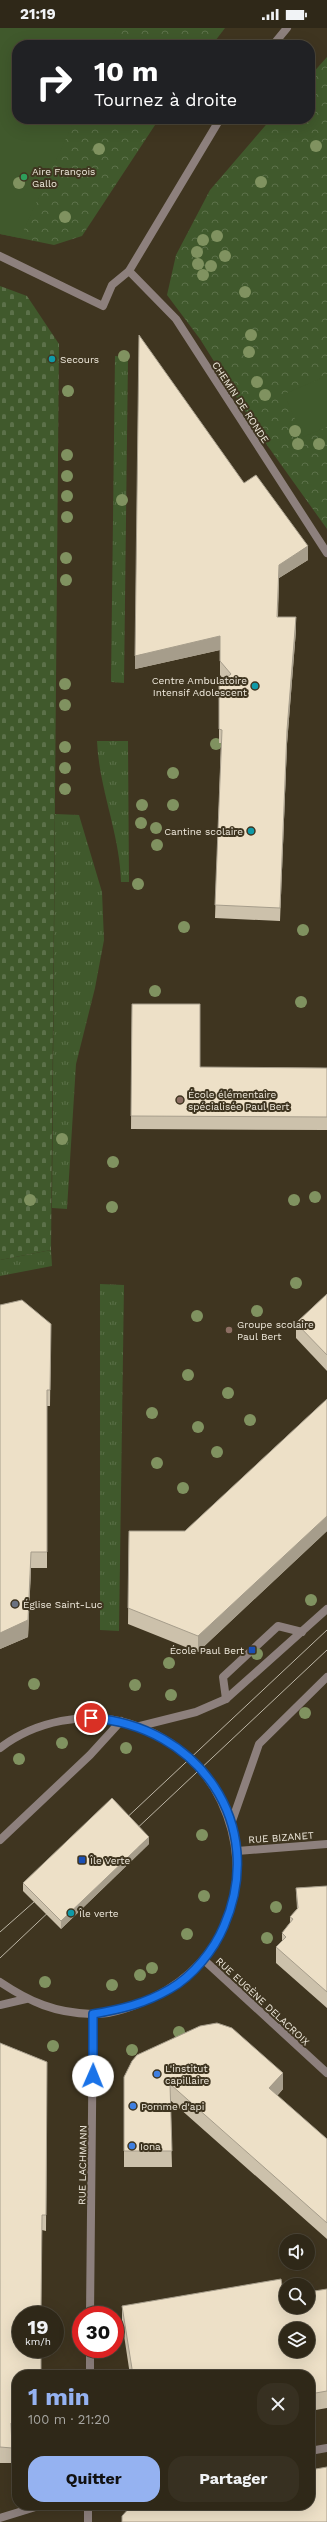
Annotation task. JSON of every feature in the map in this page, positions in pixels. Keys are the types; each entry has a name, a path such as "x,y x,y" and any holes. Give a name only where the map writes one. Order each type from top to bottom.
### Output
{"street":[{"path":"277,40 287,28"},
{"path":"0,256 103,306 112,285 129,271 217,124"},
{"name":"CHEMIN DE RONDE","path":"129,271 176,319 327,553"},
{"path":"140,1726 196,1712 226,1699 327,1609"},
{"path":"226,1699 223,1677 262,1640 278,1626 302,1632"},
{"path":"232,1824 259,1744 327,1677"},
{"path":"0,1748 11,1739 44,1724 91,1718 121,1721 140,1726 176,1746 201,1768 217,1793 232,1824 237,1850 237,1880 231,1908 220,1935 204,1960 171,1989 132,2007 93,2014 57,2010 26,1999 0,1982"},
{"path":"0,1840 90,1755 121,1721"},
{"name":"RUE BIZANET","path":"237,1850 327,1844"},
{"name":"RUE EUGÈNE DELACROIX","path":"204,1960 327,2073"},
{"path":"0,2005 26,1999"},
{"name":"RUE LACHMANN","path":"90,2306 93,2014"},
{"path":"90,2358 90,2370"},
{"path":"315,2450 327,2448"},
{"path":"0,2518 26,2510"},
{"path":"88,2510 88,2522"}],"green space":[{"path":"0,28 225,28 216,40 12,40 12,124 156,124 82,236 54,245 0,234"},
{"name":"Aire François Gallo","path":"0,28 117,28 111,40 12,40 12,124 73,124 20,238 0,234"},
{"path":"327,57 327,529 262,438 200,339 167,295 176,255 210,190 267,124 315,124 315,70"},
{"path":"0,286 27,296 59,344 51,1250 0,1260"},
{"path":"115,356 128,357 124,683 111,682"},
{"path":"327,376 327,427 303,437 284,394"},
{"path":"97,741 128,741 129,882 121,882 117,846 101,777"},
{"path":"55,814 79,815 102,892 104,940 95,988 76,1064 67,1209 52,1208"},
{"path":"51,1250 52,1266 0,1276 0,1260"},
{"path":"100,1284 124,1285 119,1631 100,1630"}],"building":[{"path":"139,335 244,483 256,475 308,546 279,565 277,617 296,617 287,730 280,908 215,905 222,730 219,729 219,684 231,674 220,661 220,636 135,656"},
{"path":"132,1004 200,1004 200,1067 327,1068 327,1117 131,1116"},
{"path":"327,1294 327,1355 296,1323"},
{"path":"22,1300 51,1324 50,1390 47,1390 47,1552 31,1552 28,1620 0,1633 0,1305"},
{"path":"327,1399 327,1516 198,1636 128,1608 129,1531 185,1531"},
{"path":"112,1798 149,1837 61,1921 23,1883"},
{"path":"327,1886 327,1992 276,1947 286,1937 282,1933 293,1919 290,1917 298,1908 296,1888"},
{"path":"217,2023 232,2028 283,2073 269,2088 327,2139 327,2223 170,2084 172,2151 124,2151 124,2077 132,2061 137,2055 200,2026"},
{"path":"0,2043 47,2062 46,2215 42,2215 41,2306 12,2306 12,2358 41,2358 41,2370 12,2370 12,2448 0,2447"},
{"path":"279,2279 279,2314 315,2314 315,2291 327,2289 327,2391 315,2393 315,2370 132,2370 124,2319 124,2306 122,2306"},
{"path":"327,2467 327,2522 122,2522 122,2516 127,2510 315,2510 315,2469"}],"tram line":[{"path":"120,1824 327,1630"},
{"path":"131,1834 327,1650"},
{"path":"0,1932 43,1894"},
{"path":"0,1958 54,1907"}],"place":[{"name":"Aire François Gallo","path":"24,177"},
{"name":"Secours","path":"52,359"},
{"name":"Centre Ambulatoire Intensif Adolescent","path":"255,686"},
{"name":"Cantine scolaire","path":"251,831"},
{"name":"École élémentaire spécialisée Paul Bert","path":"180,1100"},
{"name":"Groupe scolaire Paul Bert","path":"229,1330"},
{"name":"Église Saint-Luc","path":"15,1604"},
{"name":"École Paul Bert","path":"252,1650"},
{"name":"Île Verte","path":"82,1860"},
{"name":"Île verte","path":"71,1913"},
{"name":"L'institut capillaire","path":"157,2074"},
{"name":"Pomme d'api","path":"133,2106"},
{"name":"Iona","path":"132,2146"}],"route":[{"path":"91,1718 121,1721 140,1726 176,1746 190,1757 201,1768 217,1793 232,1824 237,1850 237,1880 231,1908 220,1935 204,1960 171,1989 132,2007 93,2014 93,2076"}]}
